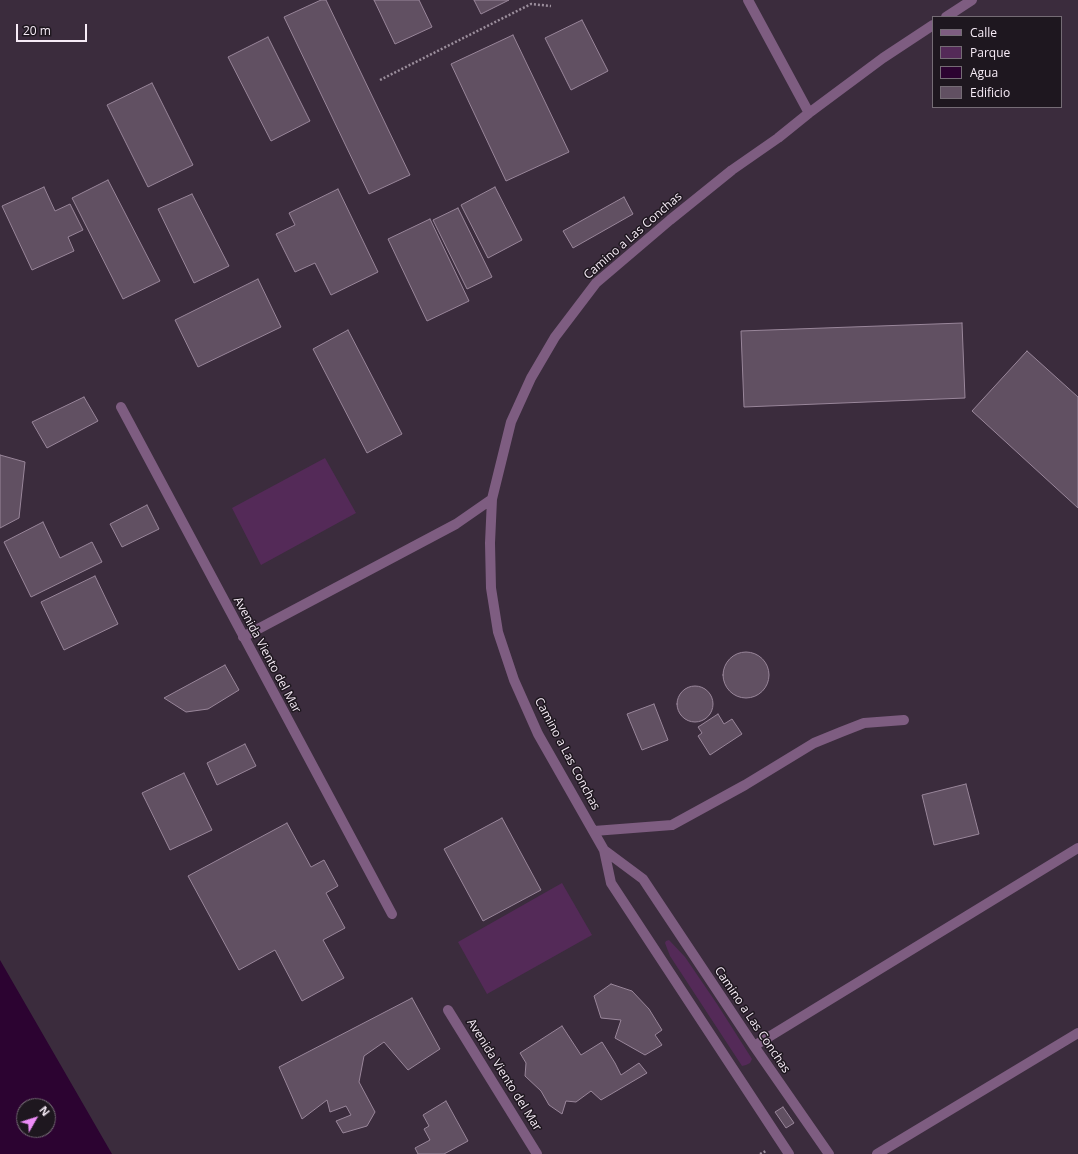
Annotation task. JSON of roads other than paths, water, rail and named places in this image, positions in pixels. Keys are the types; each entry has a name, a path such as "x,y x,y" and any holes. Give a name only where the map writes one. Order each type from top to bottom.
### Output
{"street":[{"path":"748,0 809,113"},
{"path":"948,16 972,0"},
{"name":"Camino a Las Conchas","path":"789,1154 611,883 604,850 538,734 514,680 498,632 491,588 490,543 492,499 511,422 531,378 555,336 596,284 670,220 732,170 778,138 883,58 932,26"},
{"name":"Avenida Viento del Mar","path":"121,407 243,638 392,914"},
{"path":"243,638 456,524 492,499"},
{"path":"594,831 672,825 745,785 821,740 864,723 904,720"},
{"path":"754,1046 1078,848"},
{"name":"Camino a Las Conchas","path":"604,850 643,879 754,1046 829,1154"},
{"name":"Avenida Viento del Mar","path":"448,1010 537,1154"},
{"path":"878,1154 1078,1032"}],"water":[{"path":"0,960 112,1154 0,1154"}]}
